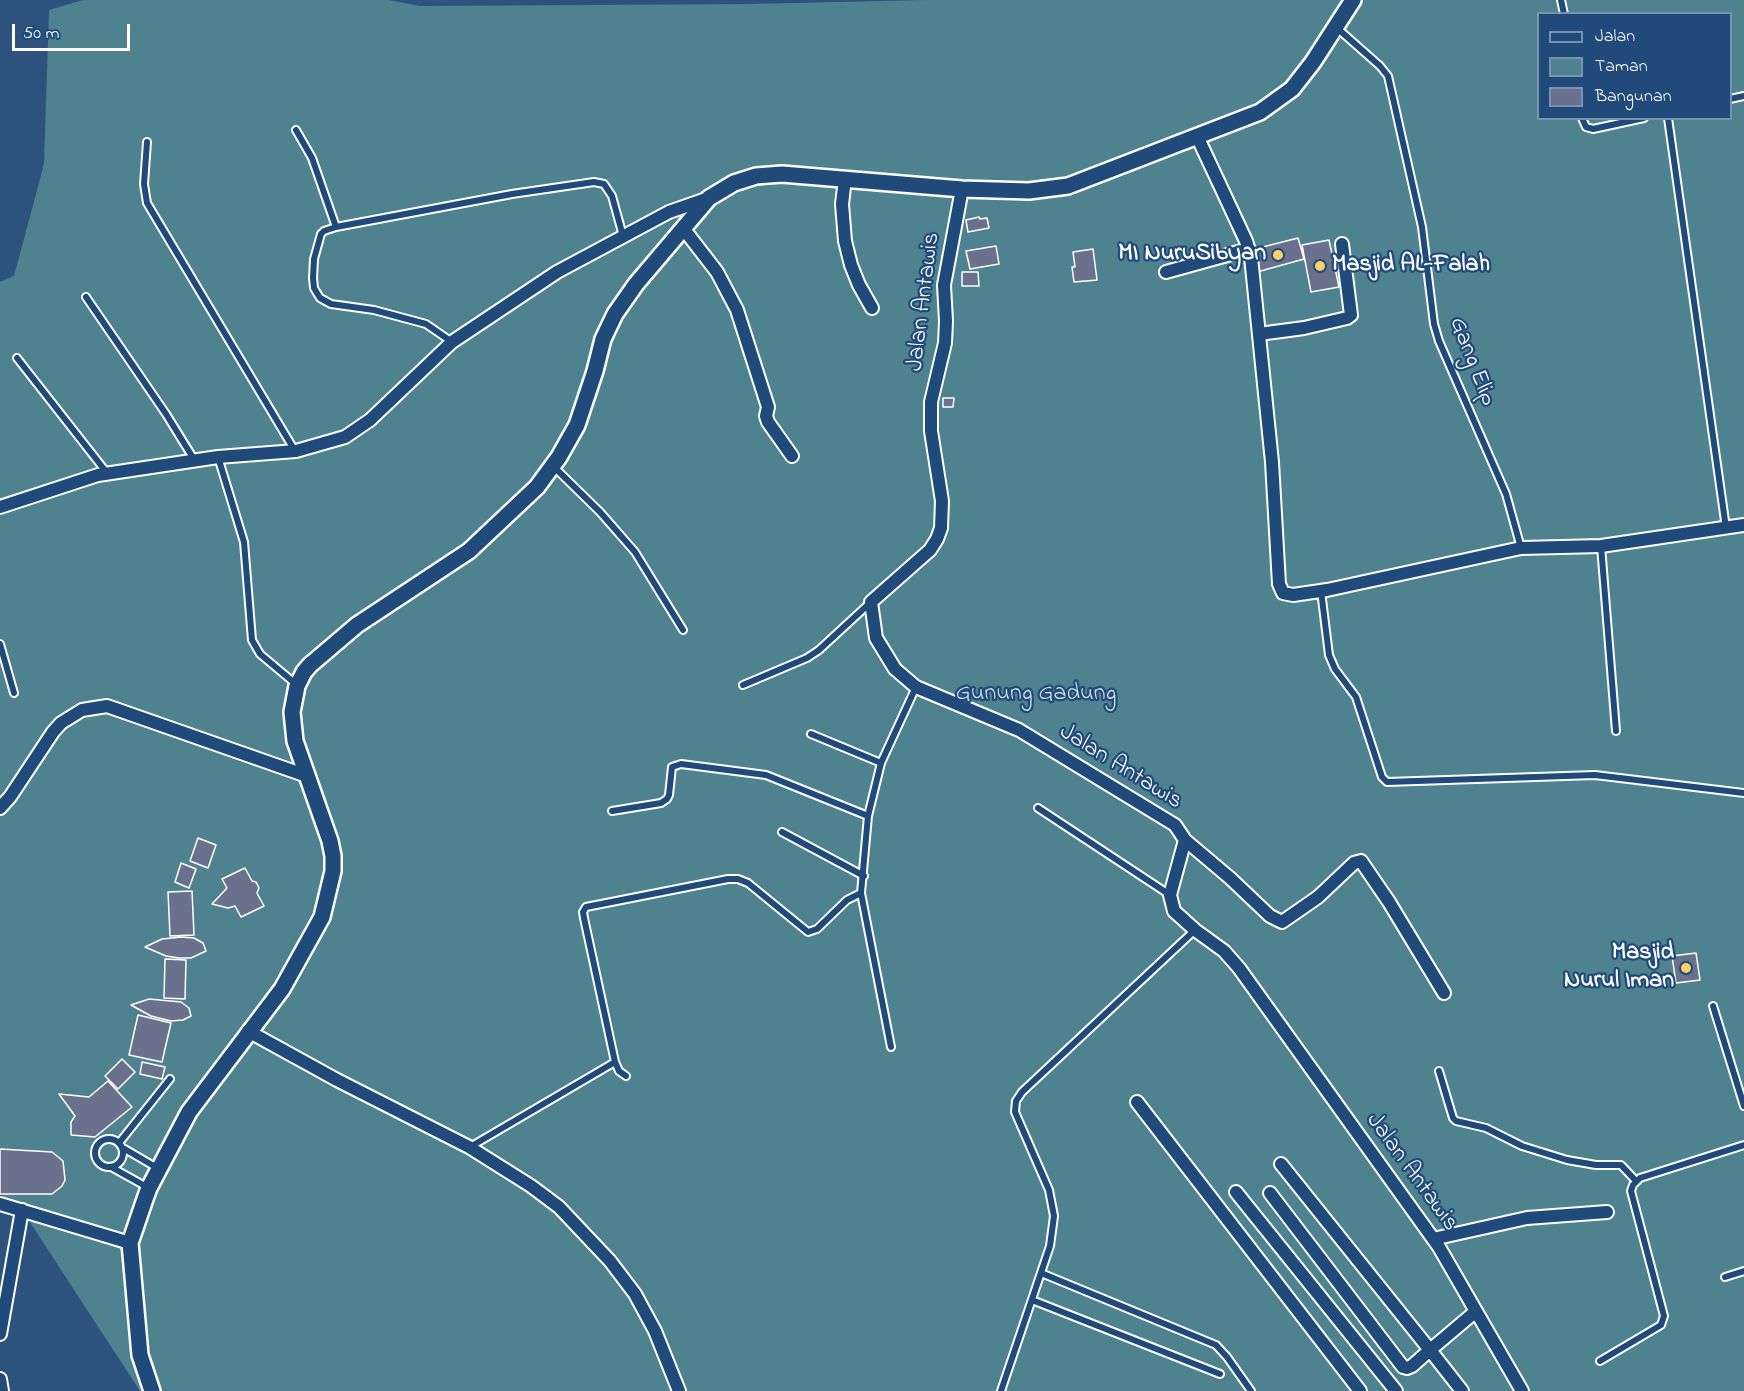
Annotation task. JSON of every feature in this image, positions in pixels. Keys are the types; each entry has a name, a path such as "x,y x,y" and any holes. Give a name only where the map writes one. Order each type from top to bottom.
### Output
{"street":[{"path":"0,507 98,475 218,458 296,451 345,437 370,420 452,342 556,272 669,212 709,198 734,183 756,176 782,174 962,189 1029,191 1068,186 1260,112 1292,89 1337,27 1353,0"},
{"path":"1197,136 1249,249 1272,462 1281,591 1286,594 1321,591 1521,548 1600,546 1744,525"},
{"path":"844,179 842,204 845,241 855,275 872,308"},
{"name":"Jalan Antawis","path":"962,189 944,285 945,343 931,402 931,431 942,501 941,528 930,550 871,602 873,627 881,648 895,669 916,687 1019,730 1175,825 1185,840 1170,895 1174,911 1224,951 1239,968 1433,1239 1452,1268 1521,1391"},
{"path":"152,1391 140,1355 130,1243 149,1188 189,1112 282,989 322,917 333,871 330,841 294,741 292,712 297,686 310,665 357,625 469,551 537,487 553,466 577,425 595,372 603,339 615,314 636,284 709,198"},
{"path":"683,228 717,272 737,310 768,407 766,416 768,422 792,456"},
{"path":"1259,334 1304,328 1347,318 1351,315 1342,244"},
{"path":"1166,272 1249,249"},
{"path":"0,808 61,723 82,710 106,706 307,776"},
{"path":"1185,840 1270,916 1282,922 1318,897 1354,863 1361,861 1389,902 1444,993"},
{"path":"248,1031 337,1080 469,1147 531,1186 559,1207 610,1261 635,1294 656,1331 679,1391"},
{"path":"1137,1102 1360,1391"},
{"path":"1281,1164 1462,1391"},
{"path":"1236,1192 1396,1391"},
{"path":"1270,1193 1403,1367 1412,1366 1475,1312"},
{"path":"0,1204 130,1243"},
{"path":"0,1334 22,1210"},
{"path":"1433,1239 1527,1218 1607,1212"},
{"path":"0,1379 2,1391"}],"lane":[{"name":"Gang Elip","path":"1337,27 1388,76 1422,227 1438,341 1498,474 1513,514 1521,548"},
{"path":"1583,120 1586,127 1593,129 1635,120"},
{"path":"1668,120 1726,528"},
{"path":"296,130 312,158 336,227"},
{"path":"147,142 144,184 147,203 296,451"},
{"path":"452,342 426,324 374,310 331,304 320,298 314,288 314,259 319,238 324,231 512,194 594,182 604,184 612,196 623,237"},
{"path":"86,297 166,414 195,461"},
{"path":"17,358 107,474"},
{"path":"218,458 244,542 254,645 260,654 297,686"},
{"path":"553,466 600,512 635,552 683,630"},
{"path":"1600,546 1616,731"},
{"path":"1321,591 1329,655 1335,669 1356,697 1382,777 1387,782 1595,775 1744,793"},
{"path":"743,685 807,658 819,650 871,602"},
{"path":"0,644 14,693"},
{"path":"891,1047 861,893 868,816 881,763 916,687"},
{"path":"811,734 881,763"},
{"path":"612,811 667,799 672,767 681,764 766,775 868,816"},
{"path":"1038,808 1170,895"},
{"path":"782,832 864,876"},
{"path":"626,1076 615,1062 584,918 583,912 586,907 738,879 748,883 808,932 817,929 847,900 861,893"},
{"path":"1000,1391 1041,1273 1053,1229 1053,1203 1015,1112 1016,1101 1022,1092 1195,930"},
{"path":"1713,1006 1744,1106"},
{"path":"469,1147 615,1062"},
{"path":"1439,1071 1453,1118 1456,1121 1486,1128 1522,1146 1567,1160 1596,1165 1621,1165 1636,1181"},
{"path":"121,1146 170,1079"},
{"path":"149,1188 99,1162 96,1150 103,1140 115,1139 121,1146 159,1168"},
{"path":"1600,1361 1661,1325 1664,1316 1631,1191 1636,1181 1744,1145"},
{"path":"111,1167 121,1160 123,1154 121,1146"},
{"path":"1725,1277 1744,1271"},
{"path":"1041,1273 1216,1345 1251,1391"},
{"path":"1032,1299 1220,1374"}],"green space":[{"name":"Gunung Gadung","path":"83,0 389,0 420,6 751,4 926,0 1744,0 1744,1391 140,1391 22,1210 0,1194 0,282 14,276 44,164 49,10"}],"building":[{"path":"979,217 980,219 987,218 989,228 968,232 966,220"},
{"name":"MI NuruSibyan","path":"1298,238 1304,259 1257,272 1251,250"},
{"name":"Masjid AL-Falah","path":"1329,240 1339,287 1311,292 1302,245"},
{"path":"996,246 999,264 970,269 966,251"},
{"path":"1093,249 1097,280 1074,282 1073,252"},
{"path":"962,272 978,272 979,286 962,286"},
{"path":"943,398 954,398 953,407 943,407"},
{"path":"198,838 216,845 208,868 190,861"},
{"path":"181,863 196,869 189,888 175,882"},
{"path":"245,868 259,888 257,893 264,906 241,917 235,906 228,908 212,904 227,888 222,879"},
{"path":"192,891 194,935 170,936 168,892"},
{"path":"194,938 203,943 206,951 191,958 179,958 166,956 145,947 162,939"},
{"name":"Masjid Nurul Iman","path":"1696,953 1700,980 1676,983 1672,956"},
{"path":"165,959 186,960 185,999 164,998"},
{"path":"149,999 181,1002 189,1008 191,1016 183,1020 171,1021 151,1016 131,1005"},
{"path":"138,1015 171,1023 162,1062 129,1055"},
{"path":"122,1059 135,1072 118,1089 105,1076"},
{"path":"142,1062 165,1067 162,1079 140,1074"},
{"path":"108,1081 132,1107 95,1137 71,1135 71,1122 75,1116 59,1094 89,1097"},
{"path":"0,1149 52,1152 63,1161 65,1180 62,1186 52,1194 0,1194"}],"place":[{"name":"MI NuruSibyan","path":"1278,255"},
{"name":"Masjid AL-Falah","path":"1320,266"},
{"name":"Masjid Nurul Iman","path":"1686,968"}]}
